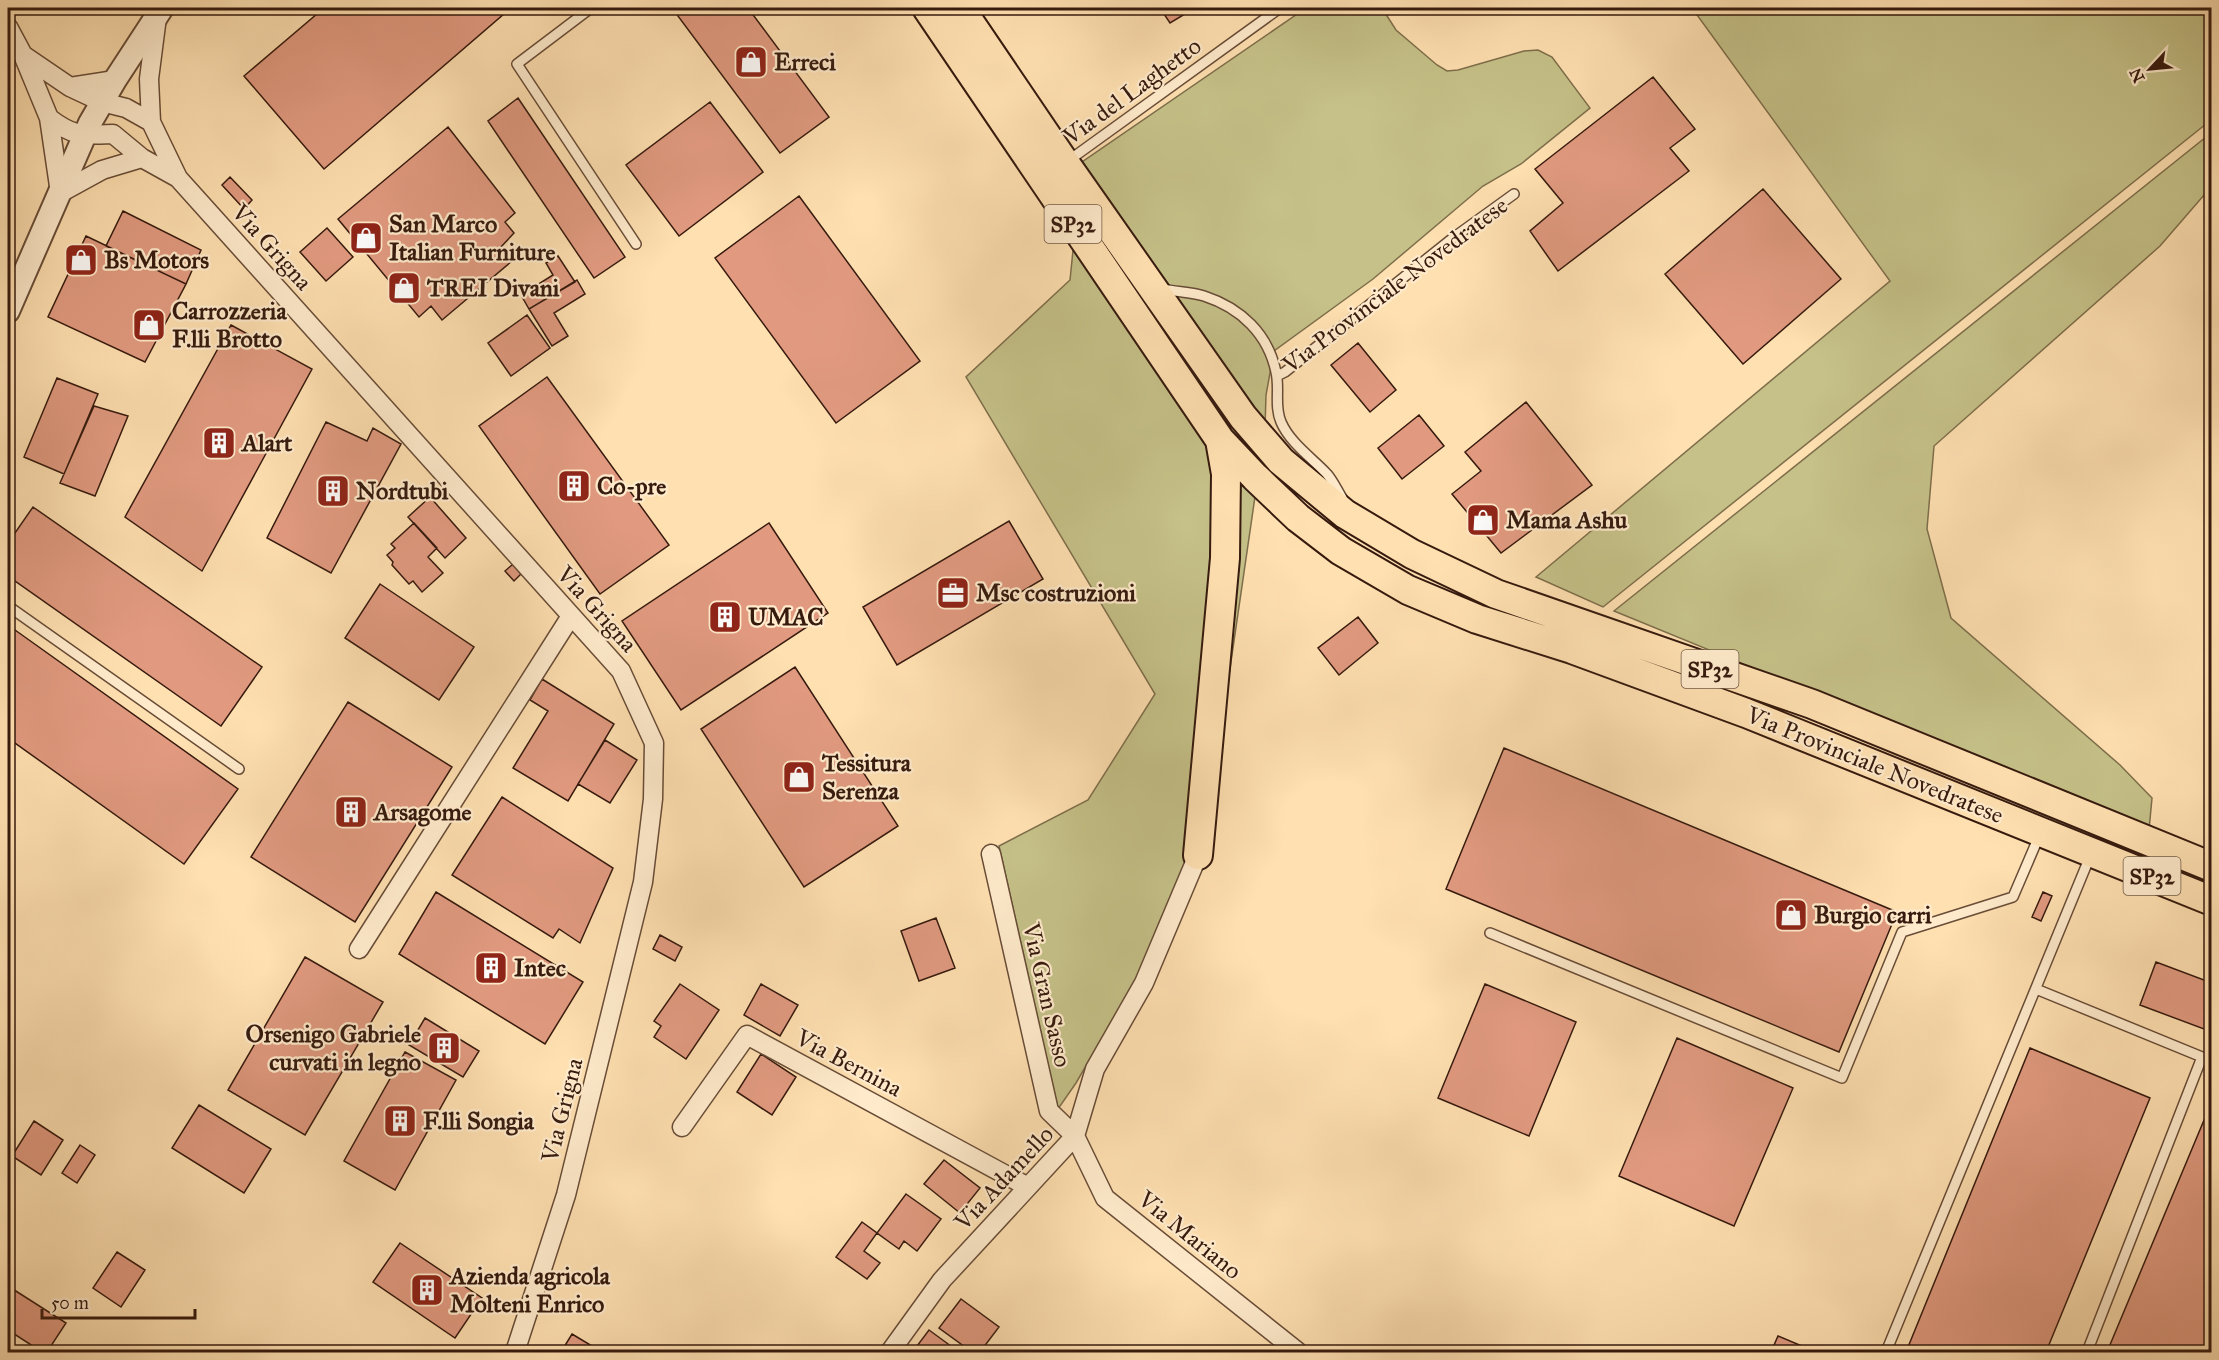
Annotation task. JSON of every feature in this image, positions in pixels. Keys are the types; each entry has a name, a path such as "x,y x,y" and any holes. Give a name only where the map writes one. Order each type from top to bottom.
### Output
{"main road":[{"name":"Via Provinciale Novedratese","path":"927,8 1220,440 1254,477 1298,518 1341,551 1408,590 1477,619 1572,649 1746,713 2211,901"},
{"name":"Via Provinciale Novedratese","path":"960,8 1065,163 1243,417 1281,461 1345,514 1412,554 1496,594 1812,705 2211,867"},
{"path":"1198,855 1225,558 1226,474 1220,440"}],"street":[{"path":"8,311 85,135 115,80 159,11"},
{"name":"Via Grigna","path":"159,11 149,79 152,122 178,178 621,671 654,742 653,799 643,882 566,1195 515,1353"},
{"path":"8,27 23,55 49,118 60,193"},
{"path":"23,55 70,87 102,102 126,108 152,122"},
{"path":"70,87 115,80"},
{"path":"102,102 113,134 142,158 178,178"},
{"path":"49,118 67,131 85,135 113,134"},
{"path":"60,193 102,170 142,158"},
{"path":"359,949 571,616"},
{"name":"Via Gran Sasso","path":"991,854 1049,1111 1076,1136"},
{"name":"Via Adamello","path":"890,1353 942,1280 1076,1136 1095,1069 1144,983 1198,855"},
{"name":"Via Bernina","path":"682,1127 747,1035 1028,1187"},
{"name":"Via Mariano","path":"1076,1136 1106,1198 1298,1353"}],"lane":[{"path":"591,8 517,64 636,244"},
{"name":"Via del Laghetto","path":"1065,163 1280,8"},
{"name":"Via Provinciale Novedratese","path":"1277,376 1453,238 1514,194"},
{"name":"Via Provinciale Novedratese","path":"1150,285 1175,292 1201,295 1224,304 1245,317 1261,335 1272,356 1277,376 1276,403 1280,421 1288,434 1329,477 1345,502 1345,514"},
{"path":"8,606 239,770"},
{"path":"1490,933 1842,1078 1902,932 2013,897 2041,832"},
{"path":"1886,1353 2092,852"},
{"path":"2036,989 2202,1057 2086,1353"}],"shaded area":[{"path":"1306,8 1382,8 1396,30 1447,71 1524,51 1538,50 1552,57 1590,108 1521,164 1483,186 1373,279 1274,351 1266,395 1265,428 1201,868 1076,1083 1058,1109 999,846 1088,800 1155,694 966,377 1070,280 1082,162"},
{"path":"1692,8 2211,8 2211,120 1603,607 1536,577 1890,281"},
{"path":"2211,133 2211,187 2160,246 1934,446 1927,529 1951,618 2120,765 2152,798 2149,830 1614,611"}],"building":[{"path":"324,8 511,8 324,169 244,76"},
{"name":"Erreci","path":"672,8 748,8 829,117 780,153"},
{"path":"1160,8 1195,8 1170,23"},
{"path":"1653,77 1695,129 1670,148 1689,171 1558,271 1530,231 1563,203 1535,169"},
{"path":"518,98 625,257 594,278 488,121"},
{"path":"710,102 763,172 679,236 626,165"},
{"path":"448,127 515,213 505,222 514,233 500,248 512,261 442,320 431,306 419,317 338,219"},
{"path":"230,177 252,200 244,209 222,185"},
{"path":"1763,189 1841,279 1743,364 1665,274"},
{"path":"799,196 920,361 836,423 715,258"},
{"path":"123,211 201,250 186,284 106,246"},
{"path":"327,228 353,257 326,281 300,252"},
{"path":"86,236 186,284 145,362 48,317"},
{"path":"558,256 575,282 529,309 521,295 553,275 546,263"},
{"path":"577,280 585,294 554,313 568,336 552,346 529,309"},
{"path":"527,315 550,348 511,376 488,343"},
{"name":"Alart","path":"231,325 312,369 202,571 125,517"},
{"path":"1358,343 1396,390 1370,412 1331,365"},
{"name":"Co-pre","path":"547,377 669,545 600,594 479,426"},
{"path":"57,378 98,394 64,474 24,457"},
{"path":"1526,402 1592,485 1501,553 1452,494 1481,471 1465,452"},
{"path":"94,406 128,416 95,496 60,483"},
{"path":"1419,415 1444,446 1402,479 1378,448"},
{"name":"Nordtubi","path":"326,422 367,441 373,428 401,444 331,573 267,538"},
{"path":"430,497 466,538 445,558 408,517"},
{"path":"33,507 262,667 221,726 8,576 8,543"},
{"name":"Msc costruzioni","path":"1009,521 1043,579 897,665 863,607"},
{"path":"414,523 437,548 428,557 443,573 422,592 413,581 409,584 392,565 393,562 387,555 395,548 391,544"},
{"name":"UMAC","path":"769,523 828,613 681,710 622,621"},
{"path":"513,564 521,574 514,581 505,571"},
{"path":"380,584 474,647 439,700 345,638"},
{"path":"1358,617 1378,643 1339,675 1318,648"},
{"path":"8,625 238,789 184,864 8,738"},
{"name":"Tessitura Serenza","path":"795,667 898,826 804,887 701,729"},
{"path":"542,679 614,724 568,801 513,768 548,711 530,700"},
{"name":"Arsagome","path":"348,702 452,767 355,922 251,857"},
{"path":"605,740 637,760 610,803 578,784"},
{"path":"1504,748 1897,912 1839,1052 1446,889"},
{"path":"502,797 613,868 580,943 559,929 553,938 452,875"},
{"name":"Intec","path":"436,892 583,982 545,1044 399,954"},
{"path":"2043,892 2052,896 2041,921 2032,917"},
{"path":"936,918 955,968 919,981 901,931"},
{"path":"660,935 682,947 675,961 653,949"},
{"path":"305,957 383,1002 305,1135 228,1090"},
{"path":"2156,962 2212,983 2212,1032 2140,1005"},
{"path":"680,984 719,1010 686,1059 654,1037 661,1026 654,1021"},
{"path":"761,984 798,1005 780,1036 744,1015"},
{"path":"1485,984 1576,1022 1529,1136 1438,1098"},
{"name":"Orsenigo Gabriele curvati in legno","path":"425,1018 479,1051 463,1077 409,1045"},
{"path":"1677,1038 1793,1088 1734,1226 1619,1176"},
{"path":"2030,1048 2150,1098 2046,1352 1906,1352"},
{"name":"F.lli Songia","path":"405,1052 456,1080 395,1190 344,1161"},
{"path":"761,1054 796,1077 772,1115 737,1092"},
{"path":"2212,1101 2212,1352 2107,1352"},
{"path":"199,1105 271,1149 244,1193 172,1148"},
{"path":"34,1121 63,1140 41,1175 12,1156"},
{"path":"80,1145 95,1155 77,1183 62,1173"},
{"path":"944,1160 980,1188 960,1213 924,1184"},
{"path":"906,1194 941,1219 917,1251 904,1241 899,1249 877,1233"},
{"path":"862,1222 877,1233 864,1251 880,1263 867,1279 836,1257"},
{"name":"Azienda agricola Molteni Enrico","path":"400,1243 482,1298 455,1338 373,1282"},
{"path":"117,1252 145,1270 121,1307 93,1288"},
{"path":"8,1286 66,1323 47,1352 42,1352 8,1330"},
{"path":"961,1299 999,1327 980,1352 972,1352 939,1328"},
{"path":"929,1330 959,1352 917,1352 914,1350"},
{"path":"572,1334 602,1352 561,1352"},
{"path":"1778,1336 1816,1352 1771,1352"}],"place":[{"name":"Erreci","path":"751,62"},
{"name":"San Marco Italian Furniture","path":"366,238"},
{"name":"Bs Motors","path":"81,260"},
{"name":"TREI Divani","path":"404,288"},
{"name":"Carrozzeria F.lli Brotto","path":"149,325"},
{"name":"Alart","path":"219,443"},
{"name":"Co-pre","path":"574,486"},
{"name":"Nordtubi","path":"333,491"},
{"name":"Mama Ashu","path":"1483,520"},
{"name":"Msc costruzioni","path":"953,593"},
{"name":"UMAC","path":"725,617"},
{"name":"Tessitura Serenza","path":"799,777"},
{"name":"Arsagome","path":"351,812"},
{"name":"Burgio carri","path":"1791,915"},
{"name":"Intec","path":"491,968"},
{"name":"Orsenigo Gabriele curvati in legno","path":"444,1048"},
{"name":"F.lli Songia","path":"400,1121"},
{"name":"Azienda agricola Molteni Enrico","path":"427,1290"}]}
